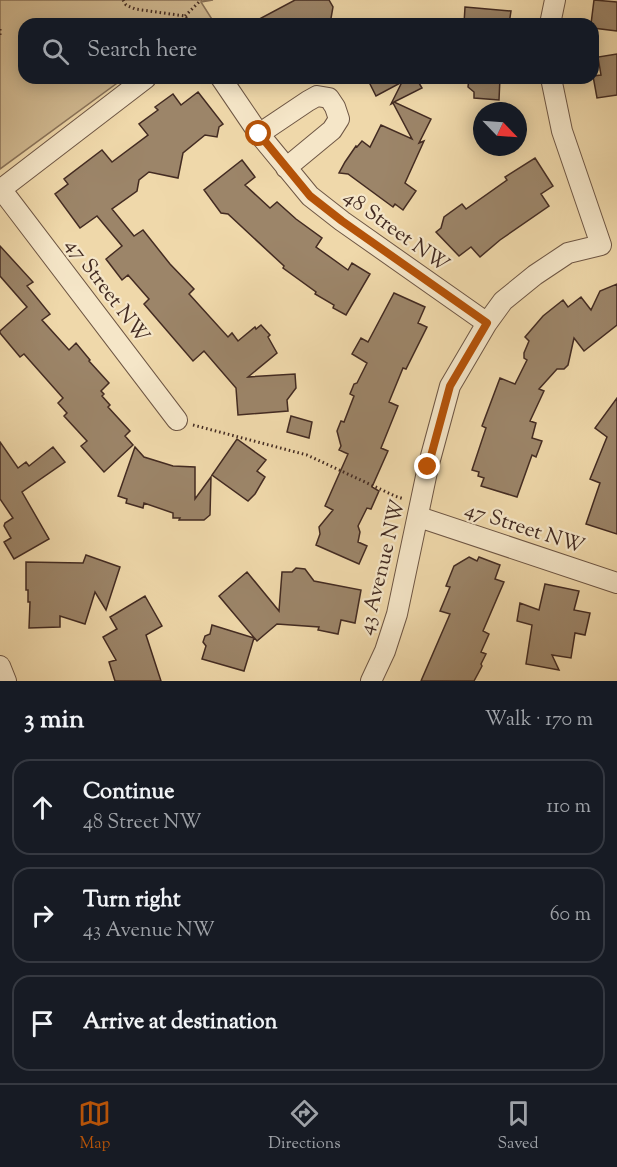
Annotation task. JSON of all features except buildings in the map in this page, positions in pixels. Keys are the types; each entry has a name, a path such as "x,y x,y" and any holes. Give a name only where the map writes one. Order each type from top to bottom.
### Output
{"street":[{"path":"551,18 555,0"},
{"path":"1,190 138,84"},
{"name":"48 Street NW","path":"225,84 259,134 310,196 487,323"},
{"name":"43 Avenue NW","path":"371,681 385,651 397,614 428,467 450,386 503,300 535,275 568,254 609,242 562,131 552,84"},
{"path":"259,134 308,100 317,96 329,98 339,119 332,130 286,168"},
{"name":"47 Street NW","path":"1,190 177,420"},
{"name":"47 Street NW","path":"420,510 617,583"},
{"path":"0,666 6,681"}],"path":[{"path":"123,0 126,5 135,9 185,16 201,0"},
{"path":"0,29 0,36"},
{"path":"177,420 307,455 420,510"}],"shaded area":[{"path":"0,0 213,0 201,2 211,18 18,18 18,84 116,84 0,169"}],"route":[{"path":"259,134 310,196 487,323 450,386 428,467"}]}
